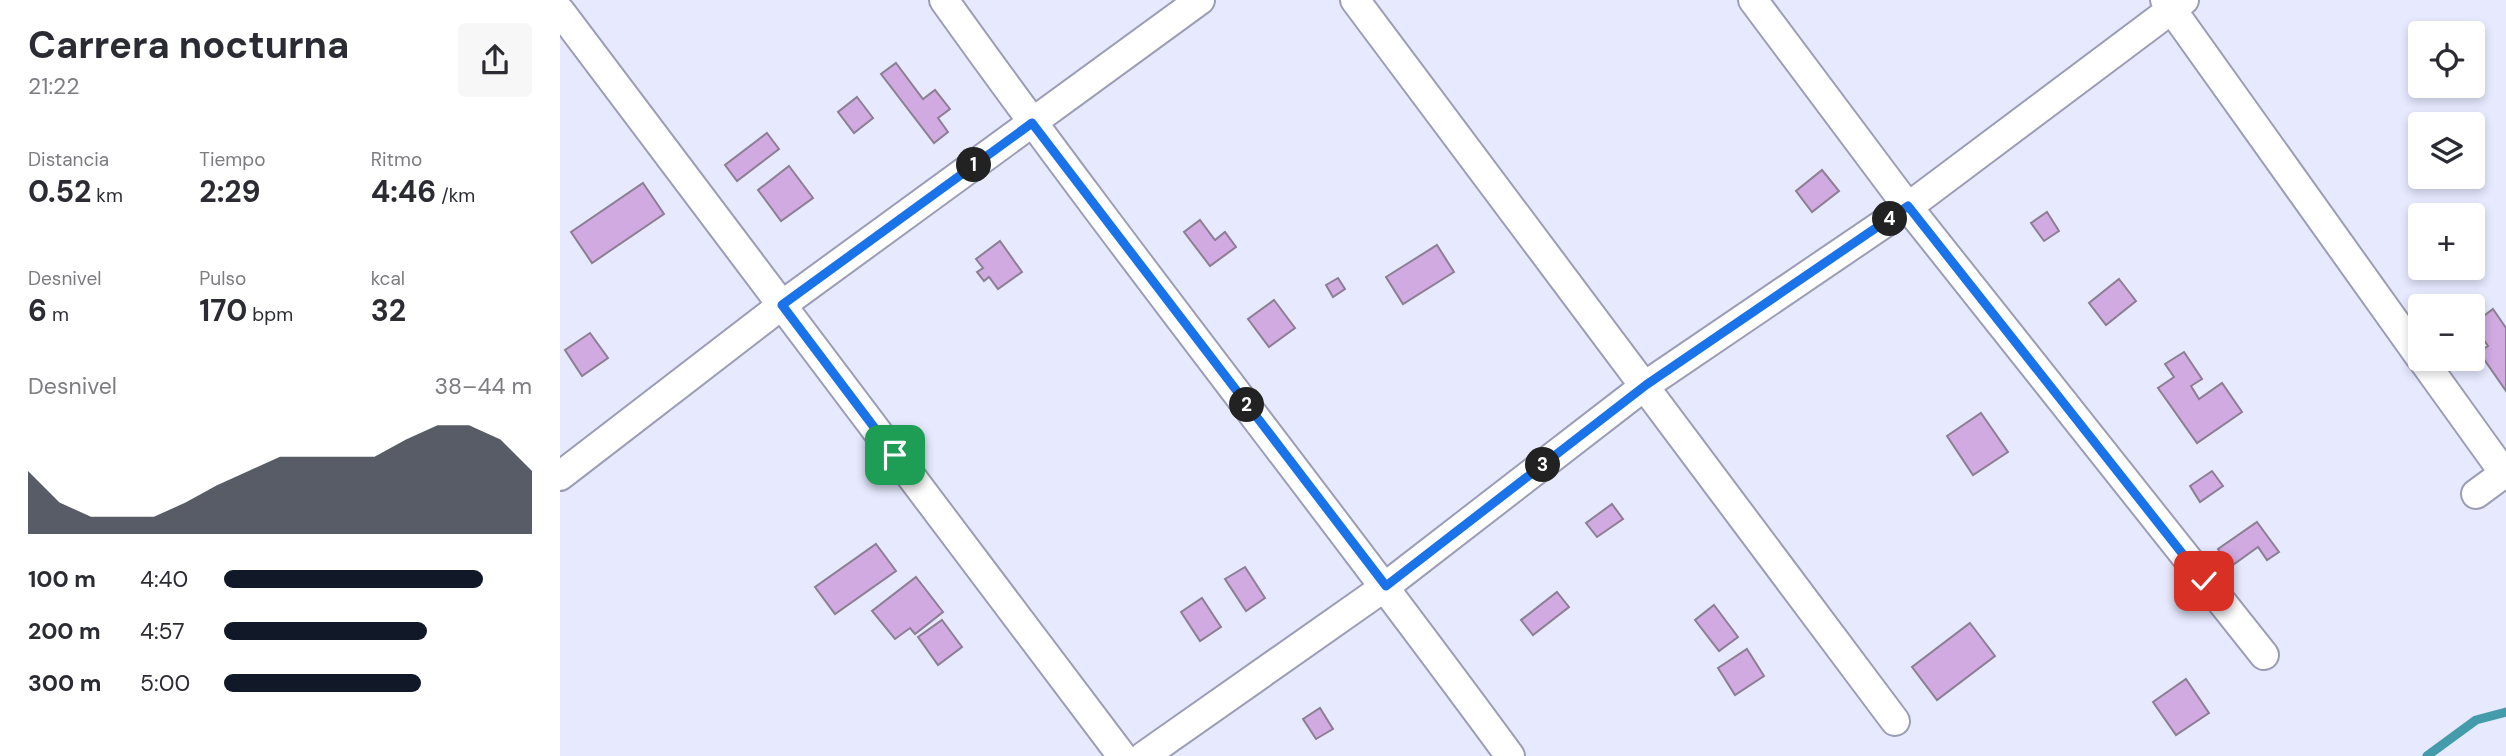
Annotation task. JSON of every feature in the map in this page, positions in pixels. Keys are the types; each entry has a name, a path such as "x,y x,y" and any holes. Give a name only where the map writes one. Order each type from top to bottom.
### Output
{"street":[{"path":"944,0 1032,123 1386,586 1510,756"},
{"path":"560,476 782,305 1200,0"},
{"path":"1355,0 1646,385 1895,722"},
{"path":"1754,0 1908,206 2264,655"},
{"path":"1144,756 1386,586 1646,385 1908,206 2174,3 2408,339"},
{"path":"560,11 1122,756"},
{"path":"2431,371 2505,472 2476,494"}],"building":[{"path":"896,63 923,99 935,90 950,109 938,118 948,132 934,143 881,74"},
{"path":"857,97 873,118 854,133 838,112"},
{"path":"767,133 779,149 737,181 725,165"},
{"path":"789,166 813,198 781,221 758,190"},
{"path":"1822,170 1839,191 1812,212 1796,191"},
{"path":"643,183 664,214 592,263 571,232"},
{"path":"2047,212 2059,231 2044,241 2031,223"},
{"path":"1200,220 1215,240 1225,232 1236,247 1210,266 1184,232"},
{"path":"1000,241 1022,272 998,289 989,277 984,281 977,272 983,268 976,259"},
{"path":"1437,245 1454,272 1403,304 1386,277"},
{"path":"1338,278 1345,289 1333,297 1326,285"},
{"path":"2119,279 2136,301 2106,325 2089,303"},
{"path":"1274,300 1295,328 1269,347 1248,319"},
{"path":"2493,309 2506,328 2506,391 2485,361 2485,348 2488,346 2485,342 2485,315"},
{"path":"590,333 608,358 582,376 565,350"},
{"path":"2184,352 2202,379 2191,386 2199,399 2222,383 2242,412 2197,443 2158,388 2174,377 2165,364"},
{"path":"1981,413 2008,452 1973,475 1947,436"},
{"path":"2212,471 2223,486 2200,502 2190,486"},
{"path":"1612,504 1623,519 1597,537 1586,523"},
{"path":"2257,522 2279,552 2267,560 2258,547 2230,567 2218,549"},
{"path":"876,544 896,571 835,614 815,587"},
{"path":"1245,567 1265,598 1246,611 1225,579"},
{"path":"916,577 943,612 915,634 910,628 895,639 872,611"},
{"path":"1557,592 1569,607 1533,635 1521,620"},
{"path":"1202,598 1221,627 1200,641 1181,612"},
{"path":"1714,605 1738,637 1719,651 1695,620"},
{"path":"942,620 962,647 938,665 918,637"},
{"path":"1970,623 1995,656 1937,700 1912,667"},
{"path":"1747,649 1764,676 1735,695 1718,668"},
{"path":"2186,679 2209,713 2176,735 2153,702"},
{"path":"1320,708 1333,729 1316,739 1303,719"}],"waterway":[{"path":"2427,756 2476,720 2506,712"}],"route":[{"path":"895,455 782,305 1032,123 1386,586 1646,385 1908,206 2204,581"}]}
